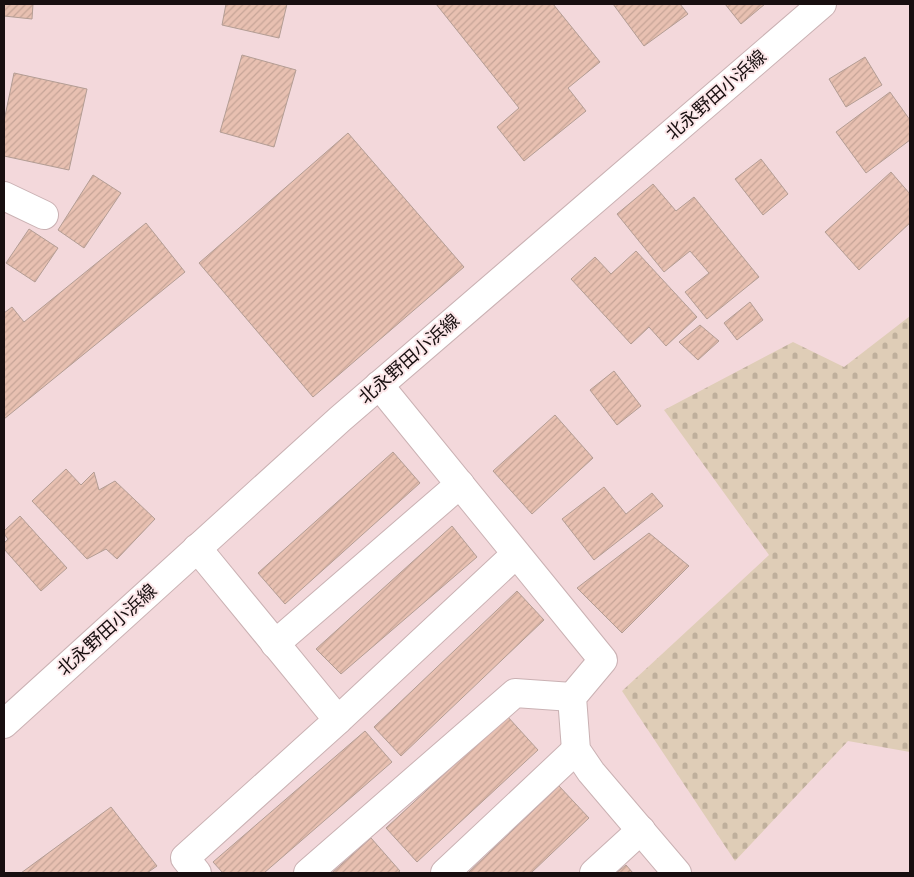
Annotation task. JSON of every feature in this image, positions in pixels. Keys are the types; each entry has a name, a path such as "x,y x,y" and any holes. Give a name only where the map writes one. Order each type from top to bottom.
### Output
{"street":[{"name":"北永野田小浜線","path":"4,724 340,419 822,4"},
{"path":"4,196 44,215"},
{"path":"380,385 603,660 572,697 576,750 591,772 677,873"},
{"path":"275,644 460,484"},
{"path":"197,548 338,720"},
{"path":"197,873 185,858 338,720 516,554"},
{"path":"308,873 516,694 572,697"},
{"path":"446,873 576,750"},
{"path":"594,873 641,830"}],"green space":[{"path":"910,316 910,752 848,741 735,861 622,691 769,555 664,410 793,342 844,367"}],"building":[{"path":"4,4 33,4 32,19 4,16"},
{"path":"226,4 287,4 279,38 222,25"},
{"path":"436,4 553,4 600,62 568,88 586,111 524,161 497,127 519,108"},
{"path":"613,4 680,4 688,14 644,46"},
{"path":"725,4 765,4 741,24"},
{"path":"242,55 296,70 274,147 220,132"},
{"path":"865,57 882,85 846,107 829,79"},
{"path":"14,73 87,89 69,170 4,156 4,121"},
{"path":"890,92 910,120 910,140 866,173 836,132"},
{"path":"348,133 464,267 313,397 199,263"},
{"path":"761,159 788,194 763,215 735,179"},
{"path":"891,172 910,194 910,223 859,270 825,232"},
{"path":"93,175 121,193 84,248 58,230"},
{"path":"653,184 676,211 694,197 759,277 707,319 685,292 709,273 690,251 664,272 617,214"},
{"path":"146,223 185,272 4,419 4,313 12,307 24,322"},
{"path":"29,229 58,248 35,282 6,263"},
{"path":"636,251 697,317 666,346 649,327 631,344 571,279 595,257 611,274"},
{"path":"750,302 763,320 737,340 724,323"},
{"path":"700,325 719,341 698,360 679,342"},
{"path":"614,371 641,406 617,425 590,390"},
{"path":"555,415 593,458 532,514 493,471"},
{"path":"393,452 420,483 285,604 258,573"},
{"path":"66,469 81,485 94,472 99,490 115,481 155,519 117,559 106,549 87,559 32,501"},
{"path":"604,487 626,514 652,493 663,506 594,560 562,519"},
{"path":"20,516 67,568 41,591 4,549 4,543 8,539 4,531"},
{"path":"452,526 477,557 341,674 316,649"},
{"path":"649,533 689,566 622,633 577,588"},
{"path":"517,591 544,620 401,756 374,727"},
{"path":"507,716 538,750 417,862 386,828"},
{"path":"365,731 392,762 264,873 223,873 213,862"},
{"path":"559,786 589,818 531,873 468,873"},
{"path":"111,807 157,866 147,873 21,873"},
{"path":"371,838 400,871 397,873 332,873"},
{"path":"626,865 633,873 616,873"}]}
